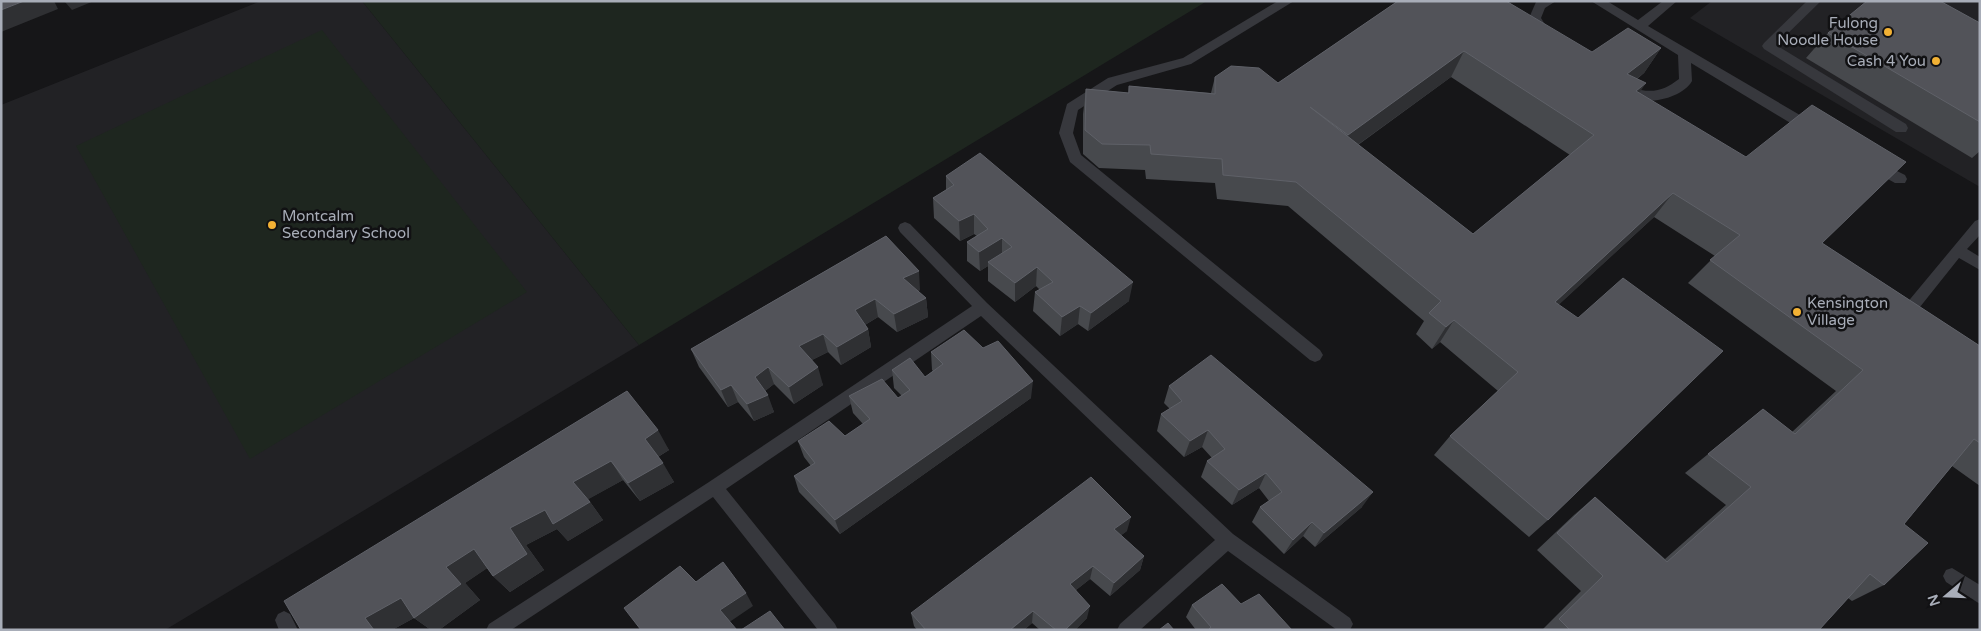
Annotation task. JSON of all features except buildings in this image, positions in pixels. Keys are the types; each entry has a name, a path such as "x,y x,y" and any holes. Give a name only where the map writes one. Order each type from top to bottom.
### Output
{"lane":[{"path":"1288,1 1187,61 1113,81 1072,107 1066,133 1074,158 1315,355"},
{"path":"1550,1 1540,4 1535,18 1548,40 1556,45"},
{"path":"1597,1 1822,134"},
{"path":"1639,26 1671,1"},
{"path":"1815,1 1768,46 1901,128"},
{"path":"1613,80 1637,95 1669,94 1686,81 1684,54"},
{"path":"1865,159 1900,179"},
{"path":"1911,308 1957,250 1980,225"},
{"path":"905,228 982,307 1227,540 1344,624"},
{"path":"1957,250 1980,264"},
{"path":"496,630 715,487 982,307"},
{"path":"715,487 829,630"},
{"path":"1126,630 1227,540"},
{"path":"1952,576 1980,596"}],"shaded area":[{"name":"Montcalm Secondary School","path":"261,1 362,1 639,345 165,630 1,630 1,105"},
{"path":"362,1 1207,1 639,345"},
{"path":"1712,1 1980,1 1980,187 1690,18"},
{"path":"322,30 527,292 250,459 76,146"}],"place":[{"name":"Fulong Noodle House","path":"1888,32"},
{"name":"Cash 4 You","path":"1936,61"},
{"name":"Montcalm Secondary School","path":"272,225"},
{"name":"Kensington Village","path":"1797,312"}]}
